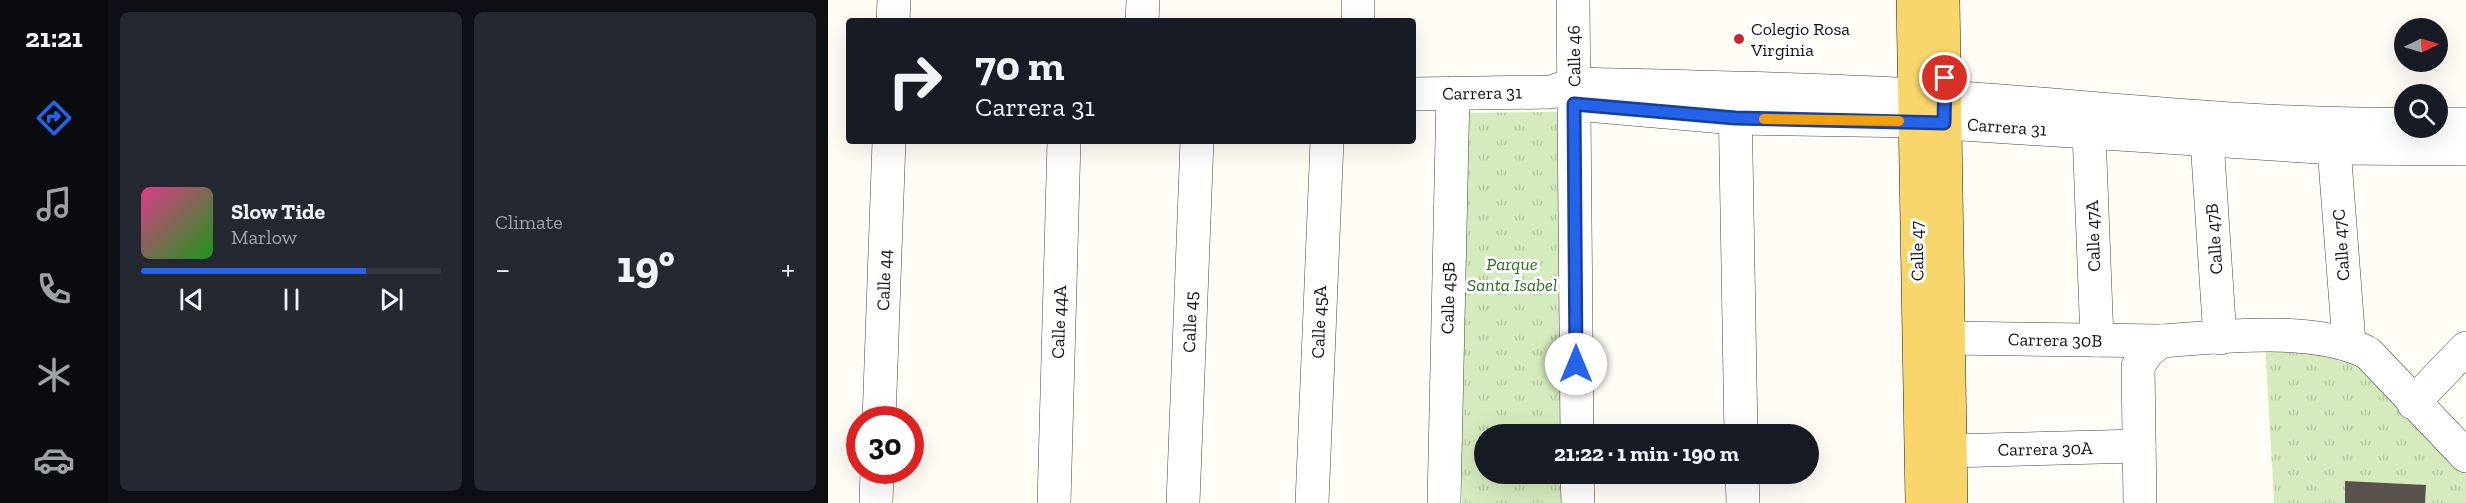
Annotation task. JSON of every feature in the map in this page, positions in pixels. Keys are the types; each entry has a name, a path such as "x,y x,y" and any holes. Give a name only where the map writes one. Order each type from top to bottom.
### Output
{"main road":[{"name":"Calle 47","path":"1913,0 1930,110 1948,338 1951,503"},
{"name":"Calle 47","path":"1922,503 1930,110 1943,0"}],"street":[{"path":"893,18 894,0"},
{"path":"1142,18 1143,0"},
{"path":"1358,0 1358,18"},
{"name":"Calle 46","path":"1573,0 1566,93 1577,424"},
{"name":"Calle 45B","path":"1444,503 1453,93"},
{"name":"Carrera 31","path":"1416,94 1566,93 1735,103 1930,110 2192,131 2334,148 2466,150"},
{"path":"1735,103 1741,424"},
{"name":"Carrera 31","path":"1930,110 2089,132 2394,124"},
{"path":"2448,124 2466,124"},
{"name":"Calle 47B","path":"2192,131 2220,338"},
{"name":"Calle 47A","path":"2089,132 2097,340"},
{"name":"Calle 44","path":"880,406 889,144"},
{"name":"Calle 44A","path":"1054,503 1064,144"},
{"name":"Calle 45","path":"1184,503 1197,144"},
{"name":"Calle 45A","path":"1312,503 1327,144"},
{"name":"Calle 47C","path":"2334,148 2359,348"},
{"name":"Carrera 30B","path":"1948,338 2097,340 2155,346 2263,335 2359,348"},
{"path":"2140,503 2138,366 2155,346"},
{"path":"2359,348 2466,456"},
{"path":"2413,403 2466,348"},
{"name":"Carrera 30A","path":"1950,451 2139,446"},
{"path":"876,503 877,484"},
{"path":"1577,484 1578,503"},
{"path":"1742,484 1743,503"}],"green space":[{"name":"Parque Santa Isabel","path":"1562,112 1566,424 1474,424 1474,484 1566,484 1567,503 1462,503 1458,113"},
{"path":"2265,340 2337,349 2386,376 2466,457 2466,503 2274,503"}],"building":[{"path":"2345,481 2426,485 2425,503 2345,503"}],"slow traffic":[{"path":"1764,119 1899,121"}],"place":[{"name":"Colegio Rosa Virginia","path":"1739,39"}],"route":[{"path":"1576,364 1574,104 1735,118 1944,123 1945,78"}]}
